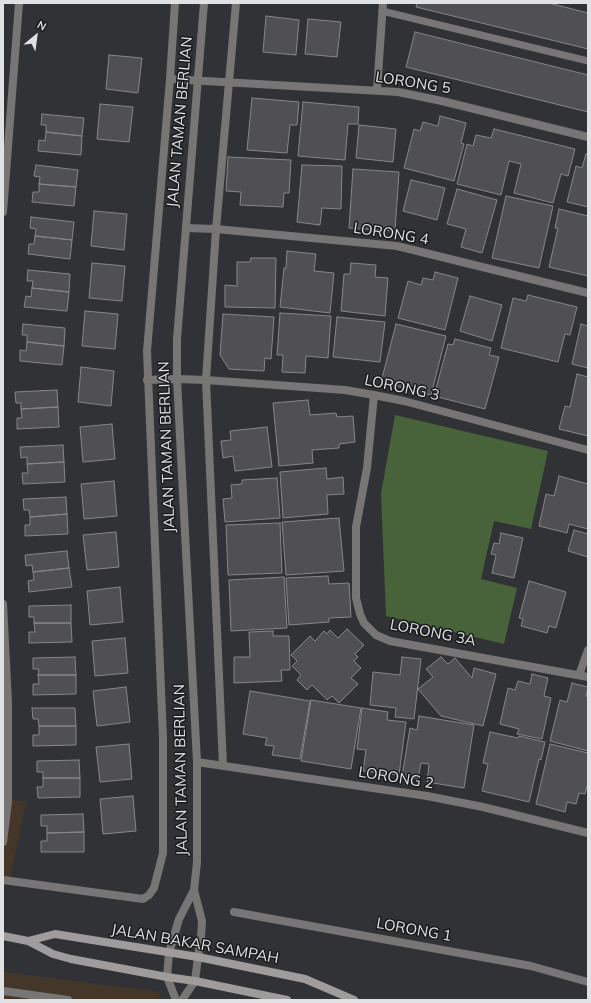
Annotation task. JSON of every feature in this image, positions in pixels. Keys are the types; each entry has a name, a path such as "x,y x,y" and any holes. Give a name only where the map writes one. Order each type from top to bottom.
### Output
{"main road":[{"name":"JALAN BAKAR SAMPAH","path":"28,941 55,934 198,957 305,979 354,1000"},
{"name":"JALAN BAKAR SAMPAH","path":"3,936 28,941 53,954 71,959 195,981 287,1000"}],"street":[{"path":"3,212 19,3"},
{"path":"3,880 143,899 149,895 154,888 163,853 163,738 147,351 175,3"},
{"name":"JALAN TAMAN BERLIAN","path":"194,890 197,862 197,762 177,379 178,339 204,3"},
{"path":"223,766 206,380 216,228 236,3"},
{"path":"377,90 382,7"},
{"name":"LORONG 5","path":"170,79 377,90 415,95 588,137"},
{"name":"LORONG 4","path":"186,228 216,228 397,246 588,293"},
{"name":"LORONG 3","path":"147,380 206,380 345,390 404,401 588,450"},
{"name":"LORONG 3A","path":"374,395 367,468 356,527 356,598 364,623 376,635 390,642 588,677"},
{"path":"3,604 5,702 5,802 3,842"},
{"path":"579,675 588,650"},
{"name":"LORONG 2","path":"197,762 427,796 483,807 588,833"},
{"path":"176,1000 168,977 169,953 179,918 194,890"},
{"path":"182,1000 195,981 201,937 202,921 194,890"},
{"name":"LORONG 1","path":"234,912 531,966 588,982"},
{"path":"3,991 68,1000"}],"lane":[{"path":"382,7 588,61"}],"shaded area":[{"path":"3,798 26,802 9,884 3,883"},
{"path":"3,972 160,992 159,1000 3,1000"}],"green space":[{"path":"395,415 548,451 531,529 494,521 481,579 517,588 504,644 386,616 381,494"}],"building":[{"path":"417,3 549,3 588,13 588,49 416,7"},
{"path":"266,16 299,20 296,55 263,52"},
{"path":"308,19 341,22 337,57 305,54"},
{"path":"415,32 588,75 588,112 406,67"},
{"path":"109,55 142,58 138,93 106,89"},
{"path":"252,98 299,102 297,125 290,125 287,153 247,150"},
{"path":"303,102 359,107 358,124 348,124 345,160 298,156"},
{"path":"100,104 133,107 129,142 97,139"},
{"path":"42,114 84,118 82,136 46,132 46,125 41,125"},
{"path":"440,116 466,123 461,143 464,144 454,181 404,168 414,129 420,131 423,122 438,126"},
{"path":"359,125 396,129 393,162 356,158"},
{"path":"494,129 575,149 568,176 561,174 553,203 514,193 521,164 509,161 501,195 457,184 467,144 473,146 476,135 491,138"},
{"path":"46,132 82,136 81,155 38,151 39,140 45,141"},
{"path":"586,154 588,154 588,207 567,202 576,166 582,168"},
{"path":"228,157 291,160 289,193 284,193 283,207 240,205 241,192 226,191"},
{"path":"36,165 78,170 76,187 39,184 40,177 34,176"},
{"path":"302,165 342,166 341,209 322,208 320,225 297,222"},
{"path":"353,169 399,172 395,231 349,228"},
{"path":"411,180 445,188 437,220 403,211"},
{"path":"39,184 76,187 74,206 32,202 33,192 39,192"},
{"path":"457,189 497,200 482,253 461,247 466,229 447,224"},
{"path":"506,196 553,206 539,268 492,258"},
{"path":"559,209 588,216 588,276 549,267 558,228 555,228"},
{"path":"94,211 127,214 124,250 91,246"},
{"path":"31,217 74,222 72,240 35,236 36,229 30,228"},
{"path":"35,236 72,240 70,259 28,254 29,244 34,244"},
{"path":"287,251 316,254 314,271 334,273 330,313 280,307"},
{"path":"251,258 276,258 275,308 225,307 225,285 237,286 237,262 250,262"},
{"path":"92,263 125,266 122,301 89,298"},
{"path":"351,263 376,265 375,277 388,278 385,316 341,311 344,274 350,274"},
{"path":"28,270 70,274 69,292 32,288 33,281 27,281"},
{"path":"435,272 458,278 445,330 398,318 408,281 421,285 423,278 433,280"},
{"path":"32,288 69,292 67,311 24,307 26,296 31,297"},
{"path":"528,295 577,307 570,335 565,334 558,362 501,348 513,298 526,301"},
{"path":"470,296 502,305 492,341 460,331"},
{"path":"85,311 118,314 115,349 82,346"},
{"path":"280,313 331,316 328,358 306,356 305,373 282,372 283,355 277,355"},
{"path":"223,314 274,317 271,359 265,358 264,371 229,369 220,355"},
{"path":"337,317 385,322 380,362 333,357"},
{"path":"23,324 65,328 64,346 27,342 27,335 22,335"},
{"path":"396,324 446,336 431,395 381,382"},
{"path":"581,324 588,326 588,368 572,364"},
{"path":"455,339 491,348 489,355 499,357 485,409 434,396 448,344 453,345"},
{"path":"27,342 64,346 62,365 20,361 20,350 26,351"},
{"path":"81,367 114,371 111,406 78,402"},
{"path":"577,374 588,377 588,436 559,429 565,406 570,407"},
{"path":"57,390 58,407 21,409 21,403 16,403 15,392"},
{"path":"308,400 310,415 336,413 337,417 353,416 355,442 339,444 339,448 312,450 313,463 279,466 273,403"},
{"path":"58,407 59,427 17,429 17,418 22,418 21,409"},
{"path":"112,424 115,459 83,462 80,427"},
{"path":"267,427 272,467 235,471 233,456 223,458 221,441 231,440 230,431"},
{"path":"63,445 64,462 27,464 27,457 21,458 20,447"},
{"path":"64,462 65,482 23,484 22,473 28,473 27,464"},
{"path":"326,468 327,479 343,477 344,494 327,495 328,514 283,518 280,472"},
{"path":"559,476 588,484 588,529 569,524 567,533 539,526 546,494 554,496"},
{"path":"277,478 280,518 225,522 223,499 232,498 231,485 242,484 242,480"},
{"path":"114,481 117,516 84,519 81,484"},
{"path":"66,497 67,514 30,517 29,510 24,510 23,499"},
{"path":"67,514 68,534 25,536 25,525 30,525 30,517"},
{"path":"339,518 344,571 286,575 282,522"},
{"path":"280,523 282,573 228,575 226,525"},
{"path":"574,530 588,534 588,557 568,551"},
{"path":"116,532 119,567 87,570 83,535"},
{"path":"501,533 523,538 514,578 492,573 496,555 491,554 494,543 499,544"},
{"path":"67,551 69,568 33,572 32,565 26,566 25,555"},
{"path":"69,568 72,587 29,592 28,581 34,580 33,572"},
{"path":"328,576 329,584 349,583 351,617 329,618 329,622 289,625 286,578"},
{"path":"284,577 287,628 231,631 229,580"},
{"path":"529,581 566,592 556,628 549,626 547,633 521,626 523,619 519,618"},
{"path":"120,587 123,622 90,625 87,591"},
{"path":"71,605 71,623 34,623 34,617 29,617 29,606"},
{"path":"34,623 71,623 72,642 29,643 29,632 35,632"},
{"path":"347,629 364,645 355,654 358,657 354,661 361,668 351,678 358,684 339,703 332,696 327,700 312,685 307,690 297,680 301,675 292,666 297,661 291,655 310,636 315,641 324,631 327,634 330,630 338,638"},
{"path":"273,631 273,636 289,636 290,670 281,670 282,681 234,683 234,657 250,657 249,632"},
{"path":"125,638 128,673 95,676 92,641"},
{"path":"75,657 76,675 38,675 39,669 33,669 33,658"},
{"path":"402,657 421,659 414,719 395,717 396,708 370,705 373,672 400,675"},
{"path":"441,657 448,664 455,658 472,678 474,668 496,674 483,726 441,716 418,689 433,677 426,669"},
{"path":"532,674 548,678 544,696 551,698 542,739 517,734 519,729 500,724 508,688 515,690 518,681 530,684"},
{"path":"38,675 76,675 76,694 33,695 33,684 39,684"},
{"path":"572,683 588,687 586,696 588,697 588,751 550,741 560,700 567,702"},
{"path":"126,687 130,722 97,726 93,691"},
{"path":"250,691 310,701 300,759 272,755 274,746 265,745 267,738 243,734"},
{"path":"311,700 361,708 351,769 301,761"},
{"path":"32,708 75,708 76,726 39,726 38,719 33,719"},
{"path":"362,708 388,712 387,720 406,722 399,775 363,771 366,750 357,749"},
{"path":"419,716 474,725 464,788 427,782 429,764 421,763 418,779 402,776 410,728 417,730"},
{"path":"39,726 76,726 76,745 33,746 33,735 39,735"},
{"path":"490,732 518,738 519,736 545,742 541,760 539,759 529,802 482,791 488,764 483,763"},
{"path":"129,744 132,779 100,782 96,747"},
{"path":"550,744 588,753 588,783 585,794 579,793 576,804 567,802 565,812 536,804"},
{"path":"79,760 80,778 43,778 43,772 37,772 37,761"},
{"path":"43,778 80,778 80,797 38,798 37,787 43,787"},
{"path":"133,796 136,831 103,834 100,799"},
{"path":"83,814 84,832 47,833 47,826 41,826 41,815"},
{"path":"84,832 84,852 41,852 41,841 47,841 47,833"}]}
